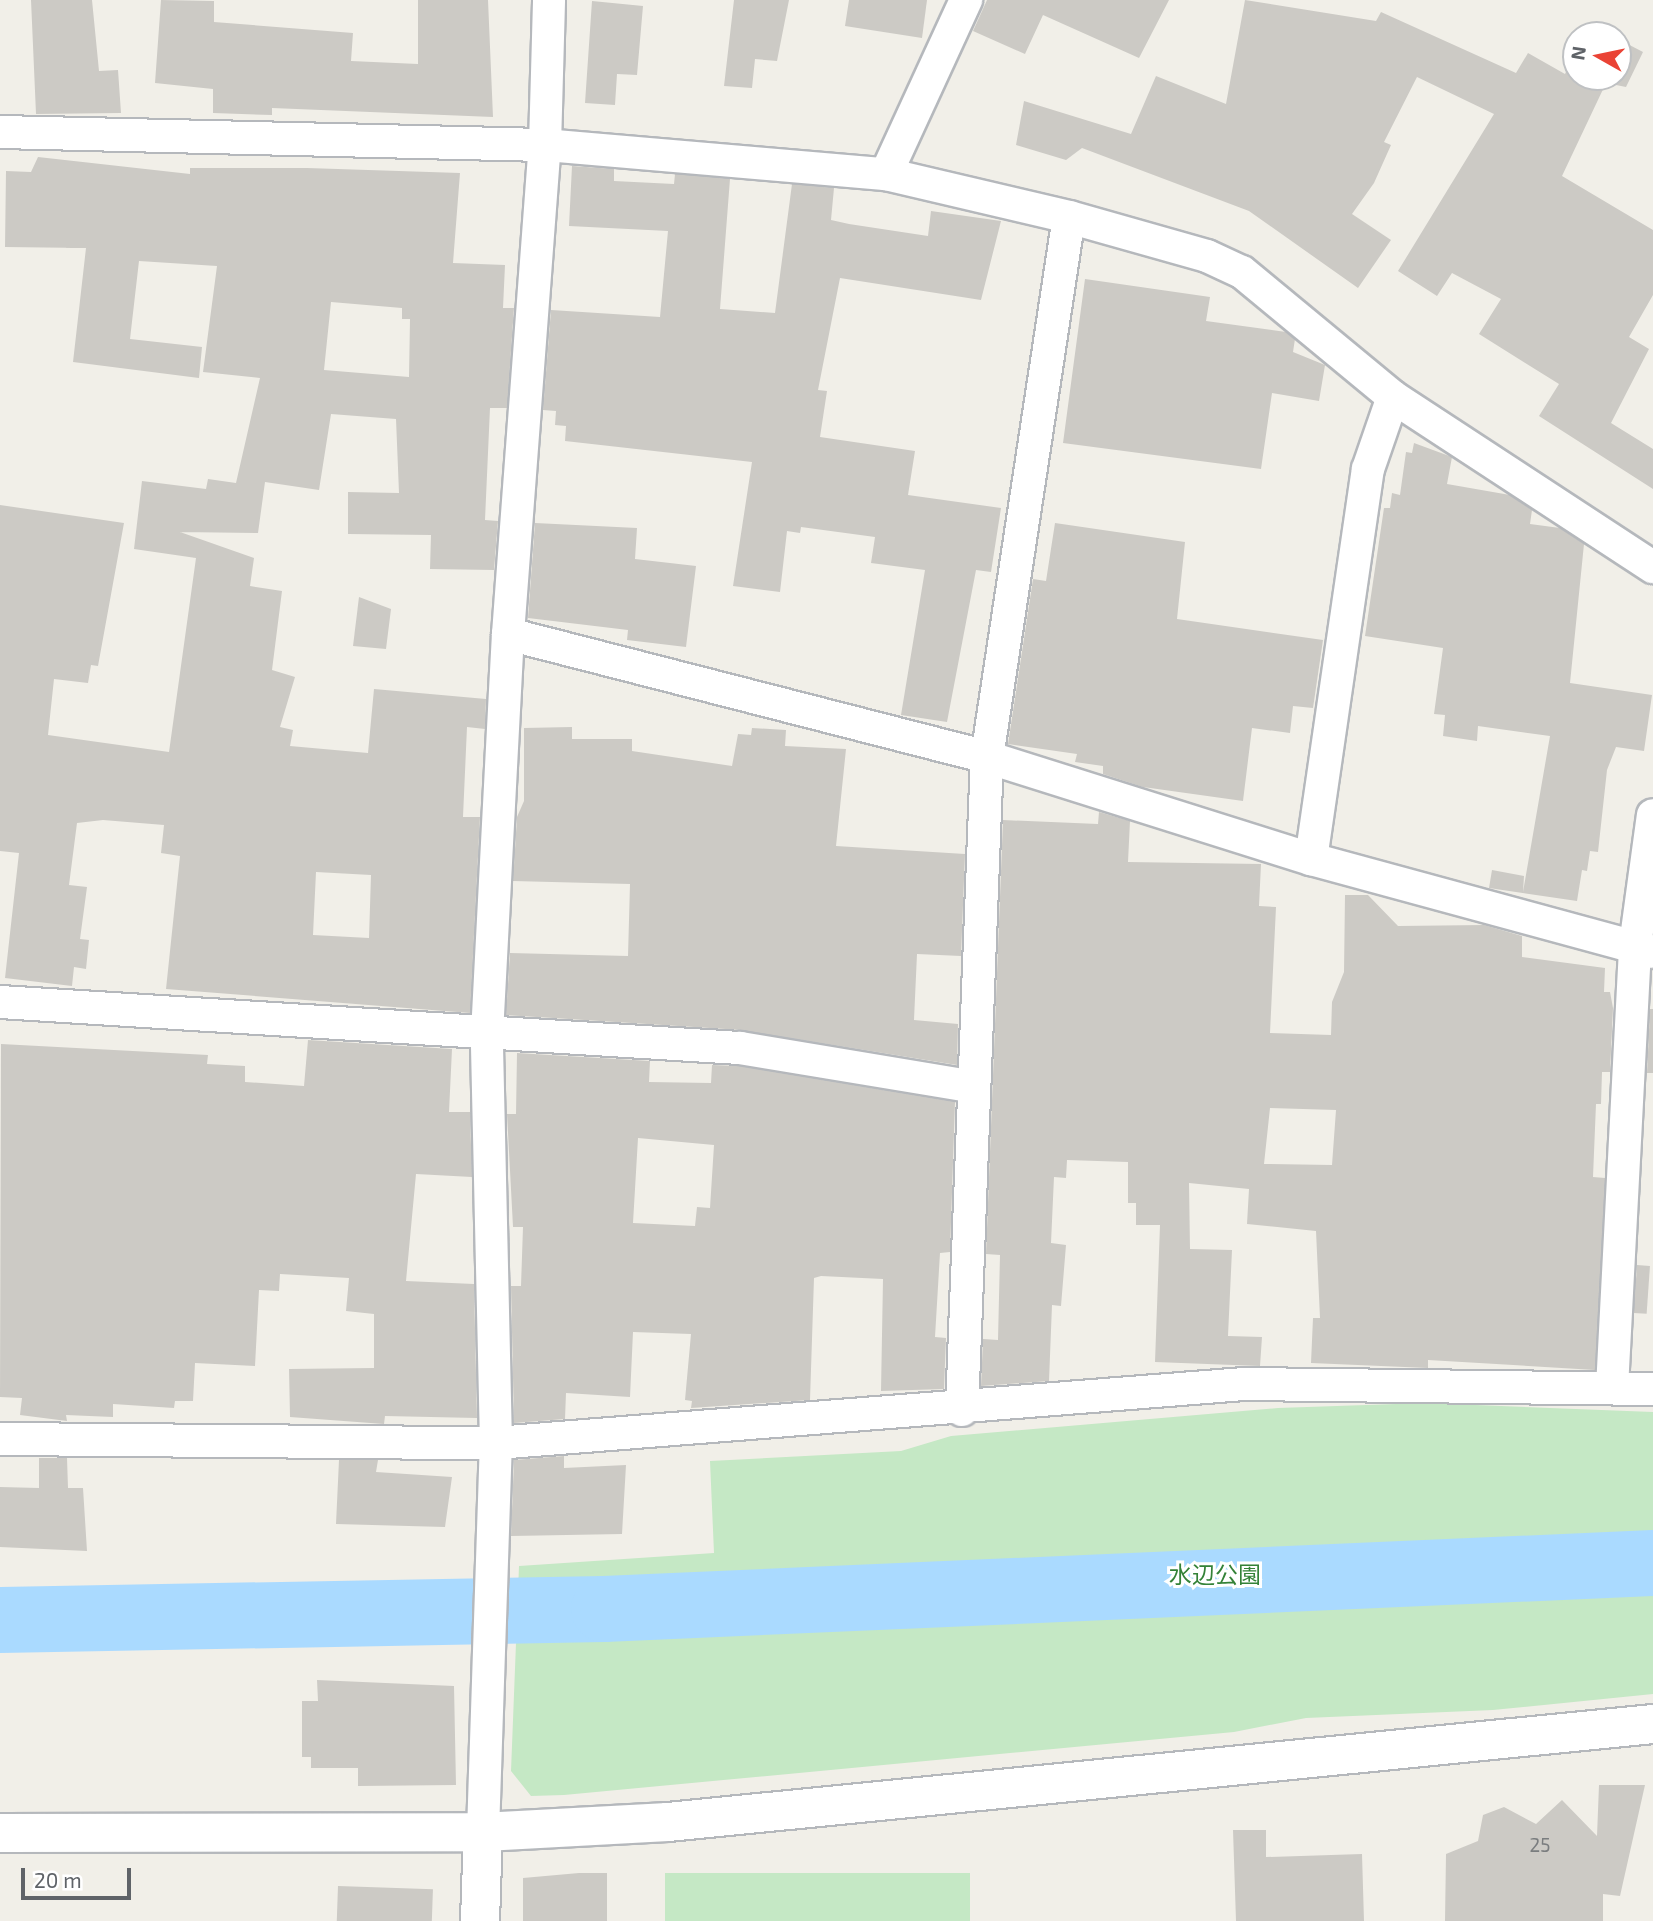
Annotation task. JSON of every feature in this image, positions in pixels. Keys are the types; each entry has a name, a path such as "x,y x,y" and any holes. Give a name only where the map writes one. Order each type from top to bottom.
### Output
{"street":[{"path":"480,1921 496,1443 487,1034 508,634 545,145 549,0"},
{"path":"886,174 966,0"},
{"path":"0,132 545,145 886,174 1069,217 1207,256 1242,272 1392,397 1653,567"},
{"path":"962,1410 970,1086 987,757 1069,217"},
{"path":"1311,859 1368,470 1392,397"},
{"path":"508,634 987,757 1311,859 1644,949"},
{"path":"1612,1388 1653,815"},
{"path":"0,1002 740,1048 970,1086"},
{"path":"0,1439 496,1443 962,1410 1244,1384 1653,1389"},
{"path":"0,1833 483,1832 668,1822 1653,1724"}],"green space":[{"name":"水辺公園","path":"1425,1403 1653,1412 1653,1694 1493,1710 1306,1718 1234,1732 564,1795 531,1796 511,1771 519,1566 714,1553 710,1461 901,1451 951,1436 1278,1408"},
{"path":"665,1873 970,1873 970,1921 665,1921"}],"building":[{"path":"31,0 92,0 99,71 118,70 121,113 36,114"},
{"path":"161,0 214,1 214,22 353,33 351,61 418,64 418,0 488,0 493,117 272,108 272,115 213,113 213,89 155,83"},
{"path":"734,0 789,0 777,61 755,59 752,88 724,86"},
{"path":"849,0 927,0 922,38 845,26"},
{"path":"987,0 1169,0 1139,58 1043,15 1025,54 973,31"},
{"path":"1245,0 1376,21 1381,12 1516,73 1528,53 1562,72 1562,91 1602,91 1562,176 1653,230 1653,295 1629,337 1649,349 1611,423 1653,449 1653,489 1539,416 1559,384 1479,334 1501,299 1452,273 1437,296 1398,271 1494,114 1417,77 1384,142 1391,145 1374,183 1352,214 1391,240 1358,288 1249,211 1082,148 1066,160 1016,145 1024,101 1131,134 1156,76 1226,104"},
{"path":"592,1 643,6 637,75 617,74 615,105 585,103"},
{"path":"1632,46 1643,52 1632,75"},
{"path":"38,157 190,174 190,168 307,168 460,173 453,263 505,265 503,308 514,308 507,408 490,408 485,520 498,521 494,570 430,569 431,535 348,534 348,492 399,493 396,419 331,414 319,490 265,482 258,533 180,532 254,558 250,586 282,591 272,670 295,677 280,727 293,730 290,746 368,753 374,689 486,699 485,729 467,727 463,817 480,817 470,1013 166,989 180,856 161,853 164,825 103,820 77,823 69,885 87,887 80,939 89,940 86,969 74,967 72,986 5,978 19,853 0,851 0,505 124,523 98,666 91,665 88,683 54,679 48,735 169,752 196,558 134,549 142,481 206,489 208,479 236,483 260,378 203,372 217,266 139,261 130,339 202,347 199,378 73,362 86,248 5,247 6,171 31,172","holes":["331,302 402,308 402,319 410,319 409,377 324,370","316,872 371,875 369,938 313,935"]},
{"path":"572,166 614,169 614,181 674,184 675,174 730,179 720,309 775,313 792,184 834,188 831,220 849,224 928,236 931,211 1001,221 981,300 840,278 818,390 827,391 820,437 915,451 908,495 1001,508 991,572 976,570 947,722 901,715 925,570 871,563 875,537 801,527 800,533 787,531 780,592 733,586 752,462 565,441 566,426 555,425 556,411 543,410 551,310 660,317 668,231 569,226"},
{"path":"1085,279 1210,297 1206,321 1286,332 1295,339 1293,352 1325,365 1319,401 1272,393 1261,469 1063,443"},
{"path":"1414,443 1452,457 1447,484 1510,495 1532,510 1530,524 1560,528 1584,544 1570,683 1652,695 1644,751 1616,747 1607,770 1598,852 1590,851 1587,871 1582,870 1577,901 1489,888 1492,870 1524,876 1523,892 1550,736 1478,726 1477,741 1443,736 1445,715 1434,714 1443,648 1365,636 1384,508 1390,508 1392,493 1400,495 1406,452 1412,453"},
{"path":"535,523 637,528 635,559 696,566 686,647 627,640 628,630 528,618"},
{"path":"1055,523 1185,542 1177,619 1323,640 1313,708 1293,706 1290,733 1252,728 1243,801 1143,787 1103,774 1103,766 1075,762 1077,754 1008,744 1033,579 1046,581"},
{"path":"359,597 391,609 386,649 353,646"},
{"path":"572,727 572,739 632,739 632,751 732,766 738,734 751,735 752,728 786,730 785,746 846,749 836,846 965,854 961,956 917,954 914,1020 958,1024 957,1065 741,1030 506,1015 510,953 628,956 630,884 513,881 517,817 524,801 524,728"},
{"path":"1099,812 1130,821 1128,862 1261,864 1259,906 1276,907 1270,1033 1331,1035 1332,1002 1344,972 1345,895 1368,895 1398,926 1484,925 1522,936 1522,957 1605,968 1604,992 1610,992 1613,1008 1610,1072 1602,1072 1601,1104 1596,1104 1593,1177 1605,1178 1595,1370 1428,1360 1428,1368 1311,1363 1313,1318 1320,1318 1316,1231 1247,1224 1249,1189 1189,1183 1190,1249 1232,1250 1228,1336 1262,1337 1260,1366 1155,1362 1160,1225 1136,1225 1136,1203 1128,1203 1128,1162 1067,1160 1066,1178 1054,1177 1051,1243 1066,1245 1061,1306 1052,1305 1049,1381 981,1386 983,1339 998,1340 1000,1255 986,1254 1003,820 1098,824","holes":["1270,1108 1336,1110 1332,1165 1264,1164"]},
{"path":"1650,1009 1653,1009 1653,1073 1647,1073"},
{"path":"308,1040 452,1049 449,1112 470,1112 472,1177 416,1174 406,1281 474,1284 477,1418 385,1416 384,1424 290,1417 289,1369 374,1368 374,1314 346,1311 349,1278 280,1274 279,1291 259,1290 255,1366 195,1363 193,1401 175,1401 174,1408 113,1404 113,1417 66,1415 67,1421 20,1415 22,1398 0,1397 1,1044 208,1055 207,1064 245,1066 245,1082 304,1086"},
{"path":"517,1053 650,1061 649,1082 711,1083 712,1065 738,1066 955,1102 950,1252 940,1253 935,1337 946,1338 944,1389 881,1391 883,1279 821,1276 814,1278 810,1400 691,1408 692,1401 685,1400 691,1334 633,1332 630,1397 566,1393 565,1419 514,1423 511,1286 521,1286 523,1227 513,1227 507,1114 516,1114","holes":["638,1138 714,1145 710,1208 697,1207 695,1226 633,1223"]},
{"path":"1637,1265 1650,1266 1647,1314 1634,1313"},
{"path":"564,1456 564,1468 626,1465 622,1534 511,1536 514,1460"},
{"path":"39,1458 67,1458 68,1488 83,1488 87,1551 0,1547 0,1487 39,1488"},
{"path":"339,1460 378,1460 376,1472 452,1477 445,1527 336,1524"},
{"path":"317,1680 454,1686 456,1785 358,1786 358,1768 311,1768 311,1757 302,1757 302,1701 318,1701"},
{"path":"1599,1785 1645,1785 1620,1896 1603,1894 1603,1921 1445,1921 1446,1854 1478,1841 1483,1815 1504,1807 1536,1824 1562,1800 1597,1836"},
{"path":"1233,1830 1266,1830 1266,1857 1362,1854 1364,1921 1236,1921"},
{"path":"607,1873 607,1921 523,1921 523,1878"},
{"path":"338,1886 433,1889 432,1921 337,1921"}],"waterway":[{"path":"0,1620 604,1609 1653,1563"}]}
